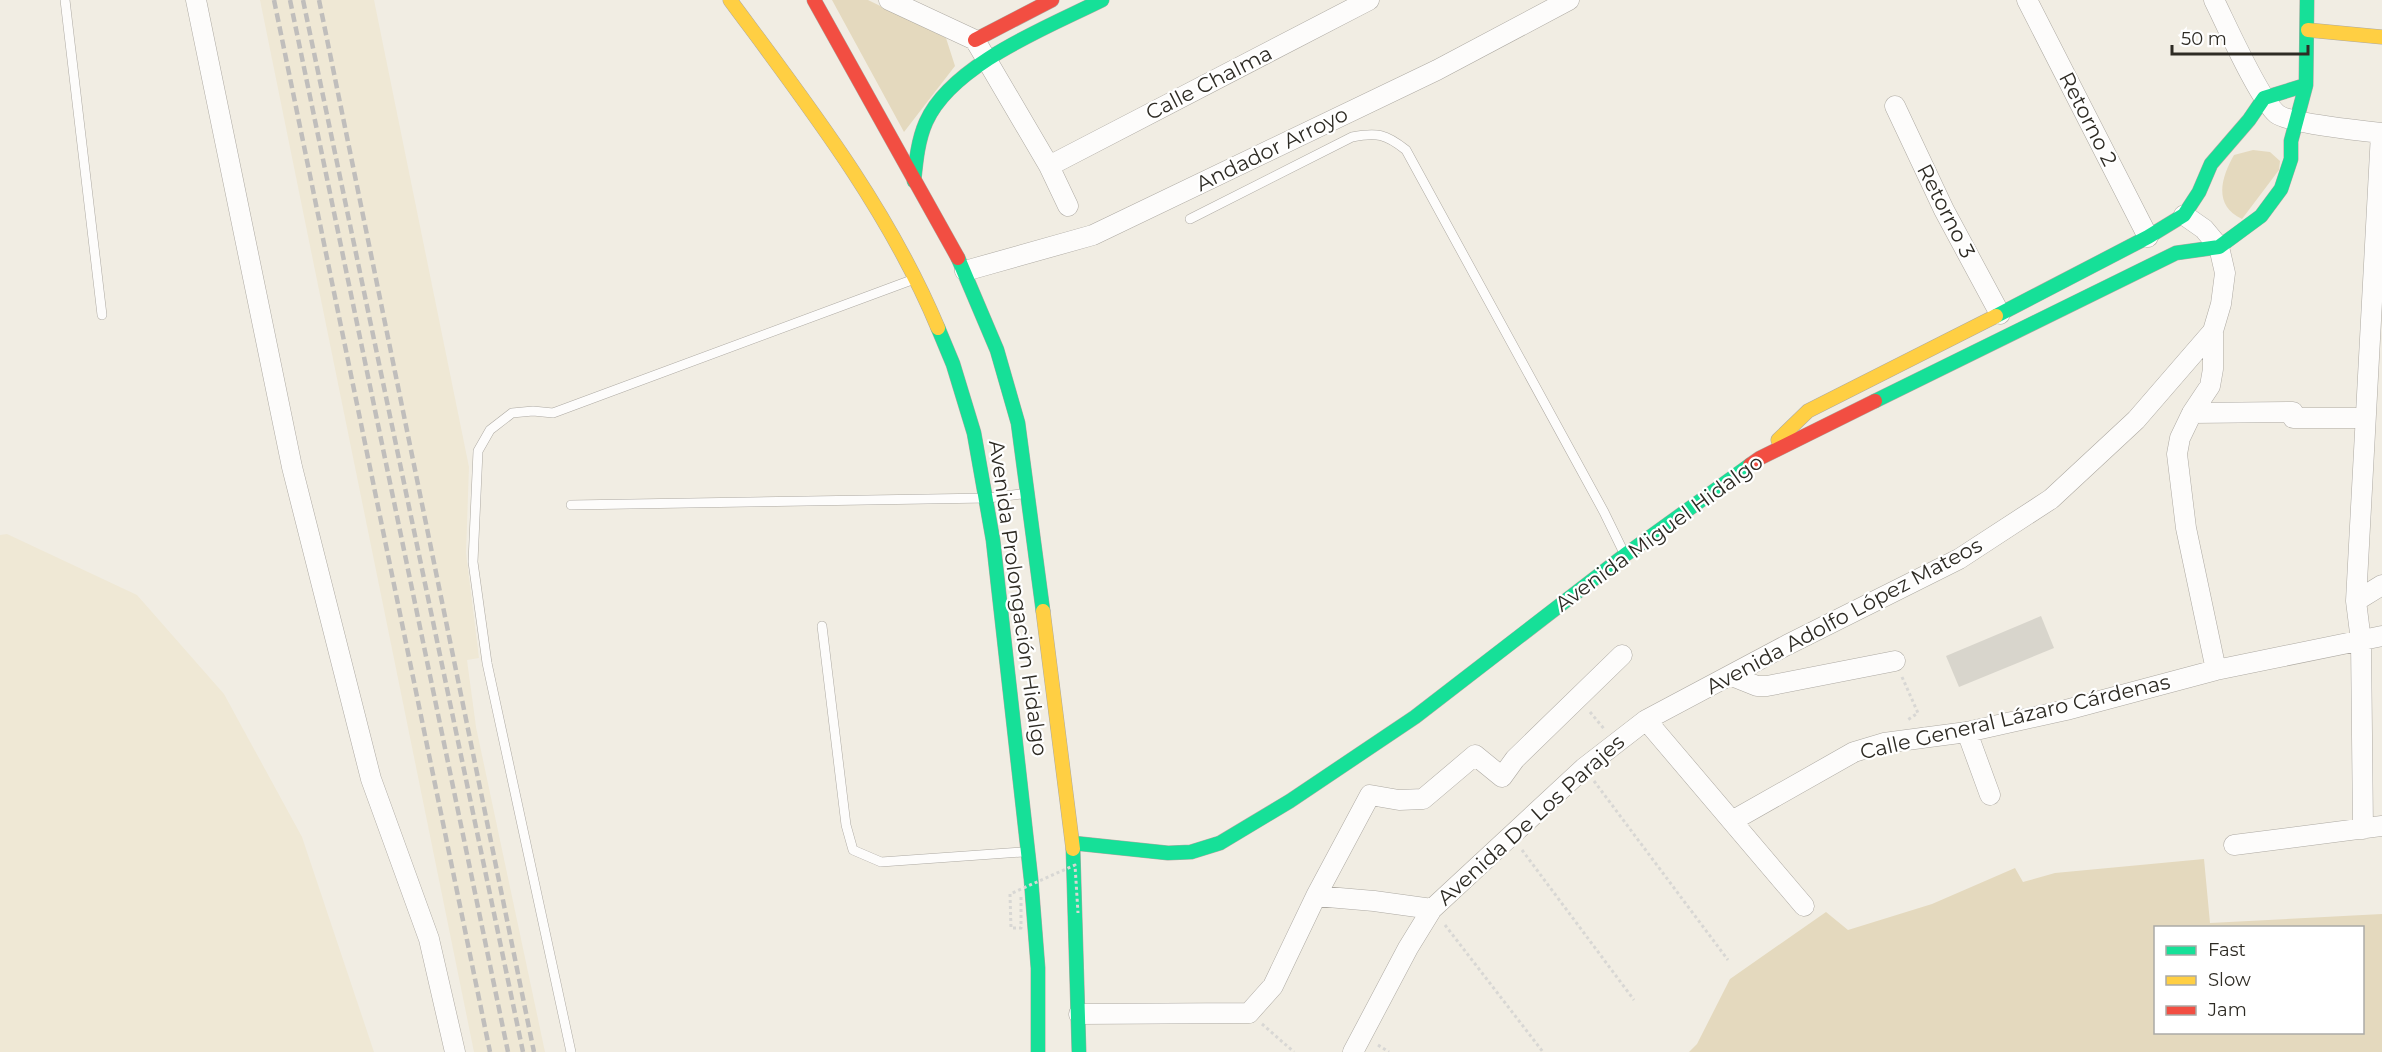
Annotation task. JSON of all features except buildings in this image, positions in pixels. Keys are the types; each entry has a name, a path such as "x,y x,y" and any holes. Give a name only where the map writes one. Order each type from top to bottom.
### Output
{"main road":[{"name":"Avenida Prolongación Hidalgo","path":"730,0 813,112 866,190 916,279 957,374 974,425 988,498 1022,788 1037,959 1038,1052"},
{"name":"Avenida Prolongación Hidalgo","path":"814,0 964,271 997,350 1018,423 1073,843 1079,1052"},
{"path":"975,40 1052,0"},
{"path":"914,181 919,145 929,115 939,100 965,74 988,59 1101,0"},
{"path":"2219,247 2261,216 2281,189 2291,159 2291,141 2306,86 2307,0"},
{"path":"2308,30 2382,37"},
{"path":"1760,458 1808,411 2148,237 2184,215 2199,192 2211,164 2249,120 2264,98 2306,86"},
{"name":"Avenida Miguel Hidalgo","path":"1073,843 1168,853 1191,852 1220,843 1290,801 1415,717 1625,555 1760,458 2176,253 2219,247"},
{"path":"1022,788 1035,801"},
{"path":"1054,821 1073,843 1059,894"},
{"path":"1037,959 1048,931"}],"street":[{"path":"196,0 292,467 371,779 429,939 455,1052"},
{"path":"889,0 975,40 1049,166 1068,206"},
{"name":"Calle Chalma","path":"1049,166 1369,0"},
{"name":"Andador Arroyo","path":"964,271 1094,235 1437,70 1569,0"},
{"name":"Retorno 2","path":"2027,0 2148,237"},
{"path":"2214,0 2264,98 2278,115 2381,133 2356,601 2361,641 2373,828 2234,845"},
{"name":"Retorno 3","path":"1895,105 1944,210 2000,314"},
{"path":"2184,215 2204,229 2219,247"},
{"name":"Avenida Adolfo López Mateos","path":"1646,720 1787,645 1959,559 2051,499 2136,420 2213,331 2221,304 2225,273 2219,247"},
{"path":"2213,331 2213,369 2210,386 2192,413 2180,438 2177,454 2186,528 2216,670"},
{"path":"2192,413 2293,412 2293,418 2365,418"},
{"path":"2356,601 2382,585"},
{"name":"Calle General Lázaro Cárdenas","path":"1732,821 1854,752 1870,746 1967,732 2066,710 2216,670 2382,636"},
{"path":"1078,1014 1249,1013 1273,986 1316,896 1370,795 1399,800 1423,799 1475,755 1503,777 1515,759 1622,655"},
{"path":"1732,675 1757,686 1767,686 1895,661"},
{"path":"1646,720 1804,906"},
{"name":"Avenida De Los Parajes","path":"1353,1052 1408,948 1432,909 1510,834 1584,768 1646,720"},
{"path":"1967,732 1990,795"},
{"path":"1316,896 1432,909"}],"lane":[{"path":"65,0 102,315"},
{"path":"1190,219 1352,137 1372,133 1393,139 1406,150 1604,512 1625,555"},
{"path":"571,1052 489,675 478,608 473,562 478,451 490,430 512,413 553,412 916,279"},
{"path":"571,505 988,498 1029,494"},
{"path":"822,626 846,825 853,849 881,862 1028,851"}],"path":[{"path":"1895,661 1918,713 1899,726"},
{"path":"1577,697 1617,743"},
{"path":"1584,768 1728,960"},
{"path":"1510,834 1634,999"},
{"path":"1021,897 1021,928 1011,928 1010,894 1075,865 1078,913"},
{"path":"1432,909 1543,1052"},
{"path":"1249,1013 1294,1052"}],"shaded area":[{"path":"260,0 374,0 469,467 466,553 479,658 467,660 476,727 545,1052 474,1052"},
{"path":"832,0 868,0 946,38 955,66 904,132"},
{"path":"2253,150 2270,152 2280,161 2279,170 2242,219 2233,213 2223,199 2223,182 2234,155"},
{"path":"7,534 137,595 224,694 302,837 374,1052 0,1052 0,535"},
{"path":"2204,859 2210,923 2382,914 2382,1052 1689,1052 1697,1044 1730,979 1826,912 1848,930 1932,904 2015,868 2023,882 2055,873"}],"railway":[{"path":"274,0 490,1052"},
{"path":"290,0 508,1052"},
{"path":"303,0 523,1052"},
{"path":"319,0 534,1052"}],"traffic: fast":[{"path":"914,181 919,143 926,122 939,101 957,82 1004,49 1102,0"},
{"path":"1875,401 2176,253 2219,247 2261,216 2281,189 2291,159 2291,141 2306,85 2307,0"},
{"path":"1996,316 2148,237 2184,215 2199,192 2211,164 2249,120 2264,98 2306,85"},
{"path":"958,258 997,350 1018,423 1043,611"},
{"path":"938,328 953,364 974,433 993,540 1031,879 1038,968 1038,1052"},
{"path":"1073,843 1168,853 1191,852 1220,843 1290,801 1415,717 1625,555 1750,465"},
{"path":"1073,849 1079,1052"}],"traffic: slow":[{"path":"730,0 816,118 871,199 918,284 938,328"},
{"path":"2308,30 2382,37"},
{"path":"1778,440 1808,411 1996,316"},
{"path":"1043,611 1073,849"}],"traffic: jam":[{"path":"814,0 958,258"},
{"path":"975,40 1052,0"},
{"path":"1750,465 1875,401"}]}
